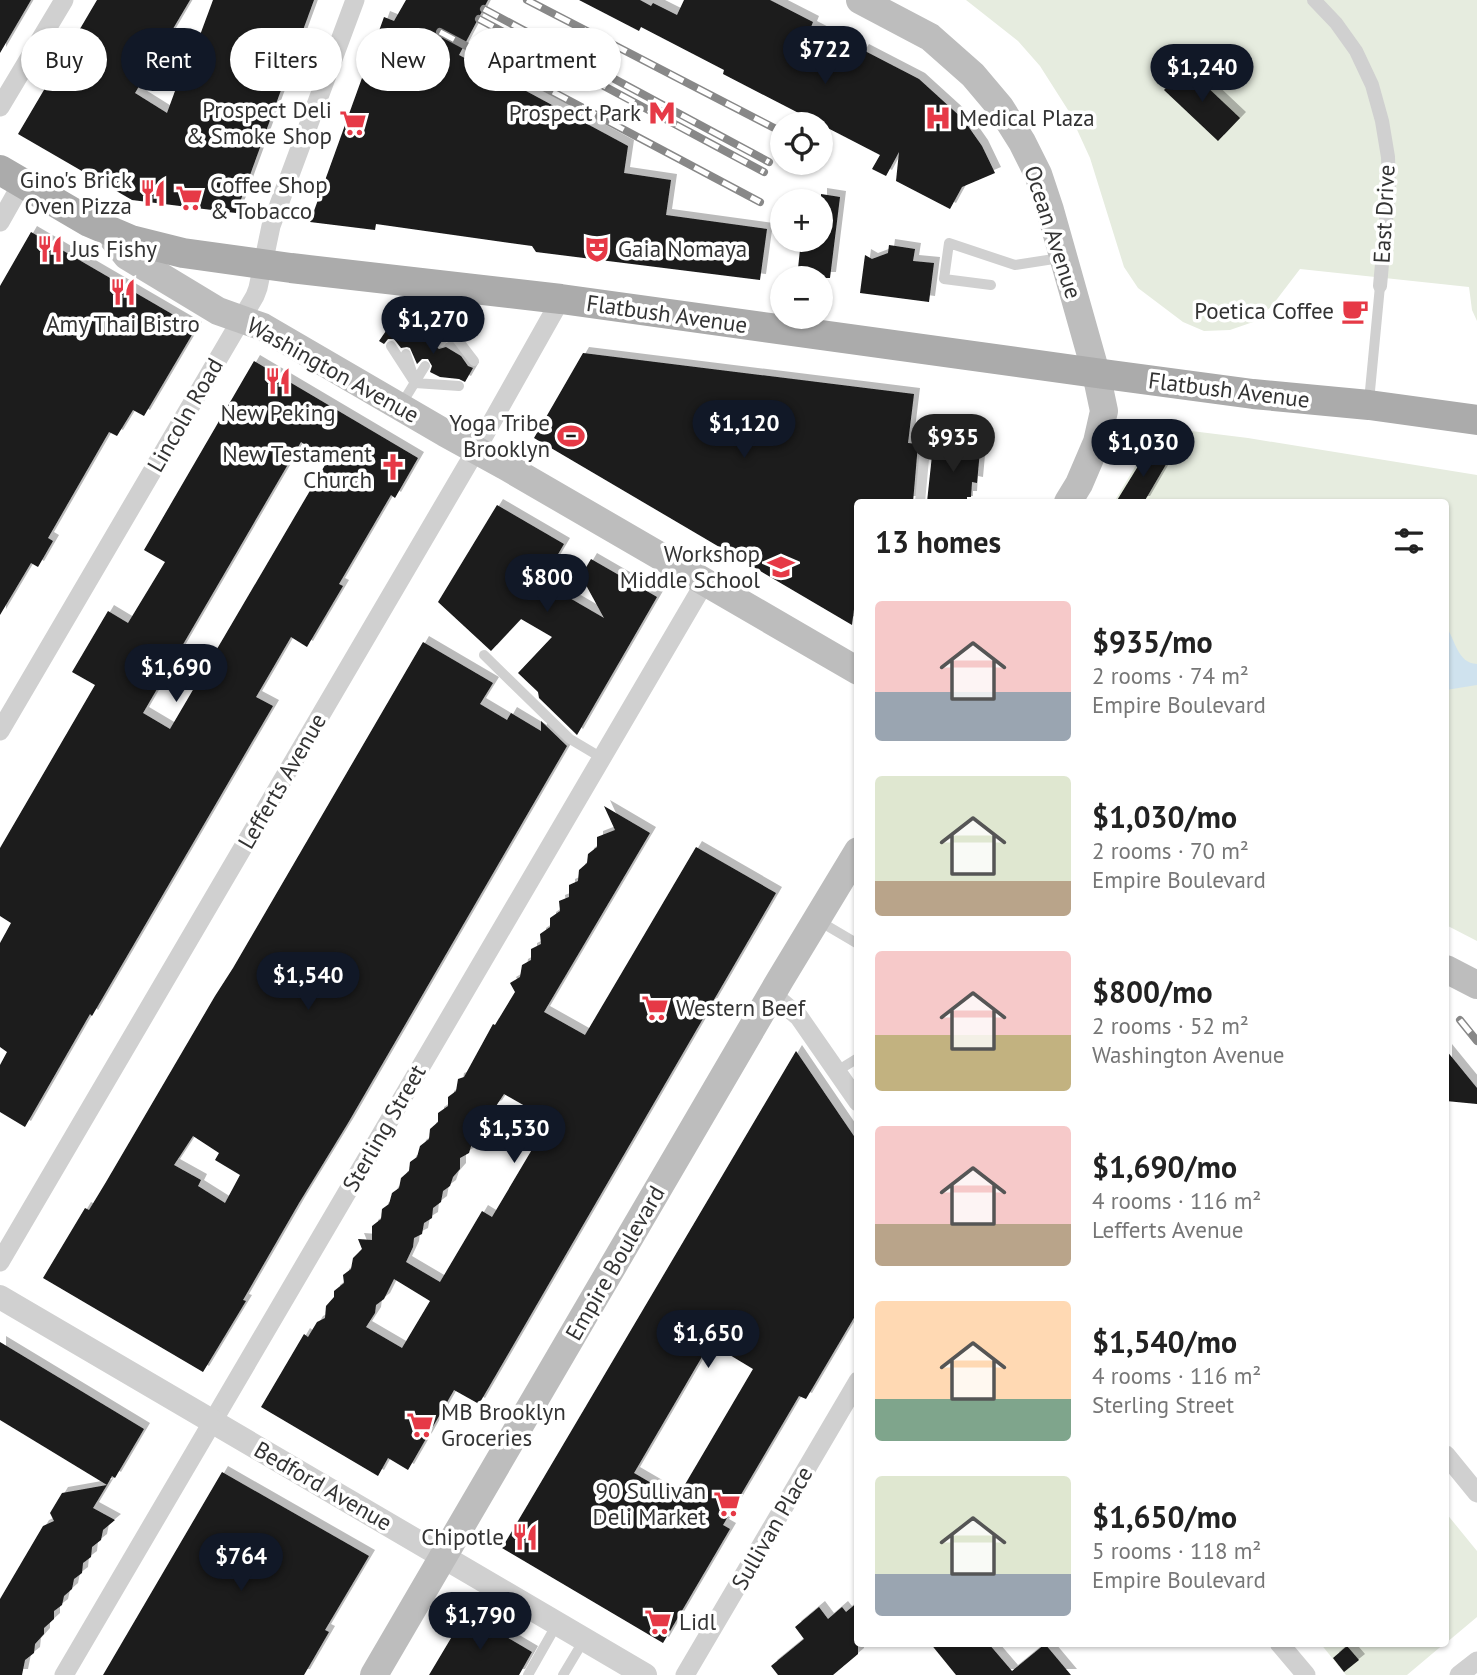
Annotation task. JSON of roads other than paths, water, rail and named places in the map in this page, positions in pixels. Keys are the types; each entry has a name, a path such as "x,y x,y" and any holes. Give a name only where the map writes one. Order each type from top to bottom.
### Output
{"main road":[{"name":"Ocean Avenue","path":"860,0 930,37 973,75 1000,107 1038,174 1097,373"},
{"name":"Flatbush Avenue","path":"11,176 107,231 183,253 561,299 1253,394 1369,405 1477,420"},
{"name":"Washington Avenue","path":"107,231 127,256 218,311 263,327 854,669"},
{"path":"1070,499 1097,442 1104,411 1097,373"},
{"name":"Empire Boulevard","path":"374,1675 854,858"},
{"path":"1449,971 1475,984"}],"street":[{"path":"0,107 64,0"},
{"name":"Lincoln Road","path":"0,731 242,320 258,288 271,226 355,0"},
{"name":"East Drive","path":"1314,0 1336,23 1356,51 1372,85 1382,121 1388,157 1389,187 1380,286"},
{"path":"0,222 11,176"},
{"name":"Lefferts Avenue","path":"0,1262 476,450 561,299"},
{"name":"Sterling Street","path":"65,1675 705,582"},
{"path":"772,994 800,1017 854,1096"},
{"name":"Bedford Avenue","path":"0,1297 645,1675"},
{"name":"Sullivan Place","path":"685,1675 854,1388"},
{"path":"1449,1459 1477,1493"},
{"path":"1282,1647 1306,1675"},
{"path":"1459,1675 1477,1661"}],"lane":[{"path":"991,285 944,279 949,243 1015,265 1064,258"},
{"name":"East Drive","path":"1369,405 1380,286"},
{"path":"441,342 464,288"},
{"path":"401,330 448,327"},
{"path":"418,335 448,327"},
{"path":"448,327 463,354"},
{"path":"448,327 474,361"},
{"path":"391,346 415,383"},
{"path":"406,354 415,383"},
{"path":"400,407 425,366"},
{"path":"415,383 449,378"},
{"path":"415,383 459,386"},
{"path":"920,499 926,427"},
{"path":"484,655 570,739 602,758"},
{"path":"817,920 854,942"},
{"path":"836,1071 854,1060"},
{"path":"528,1675 558,1624"},
{"path":"563,1675 584,1639"}],"water":[{"path":"1449,633 1465,660 1477,664 1477,685 1449,690"}],"railway":[{"path":"527,0 770,126"},
{"path":"484,9 769,162"},
{"path":"479,19 764,172"},
{"path":"450,37 760,202"},
{"path":"1460,1020 1477,1041"}],"place":[{"name":"Prospect Park","path":"662,113"},
{"name":"Medical Plaza","path":"938,118"},
{"name":"Prospect Deli & Smoke Shop","path":"353,123"},
{"name":"Gino's Brick Oven Pizza","path":"153,193"},
{"name":"Coffee Shop & Tobacco","path":"189,198"},
{"name":"Jus Fishy","path":"50,249"},
{"name":"Gaia Nomaya","path":"597,249"},
{"name":"Amy Thai Bistro","path":"123,292"},
{"name":"Poetica Coffee","path":"1355,311"},
{"name":"New Peking","path":"278,381"},
{"name":"Yoga Tribe Brooklyn","path":"571,436"},
{"name":"New Testament Church","path":"393,467"},
{"name":"Workshop Middle School","path":"781,567"},
{"name":"Western Beef","path":"655,1008"},
{"name":"MB Brooklyn Groceries","path":"420,1425"},
{"name":"90 Sullivan Deli Market","path":"727,1504"},
{"name":"Chipotle","path":"525,1537"},
{"name":"Lidl","path":"658,1622"}]}
